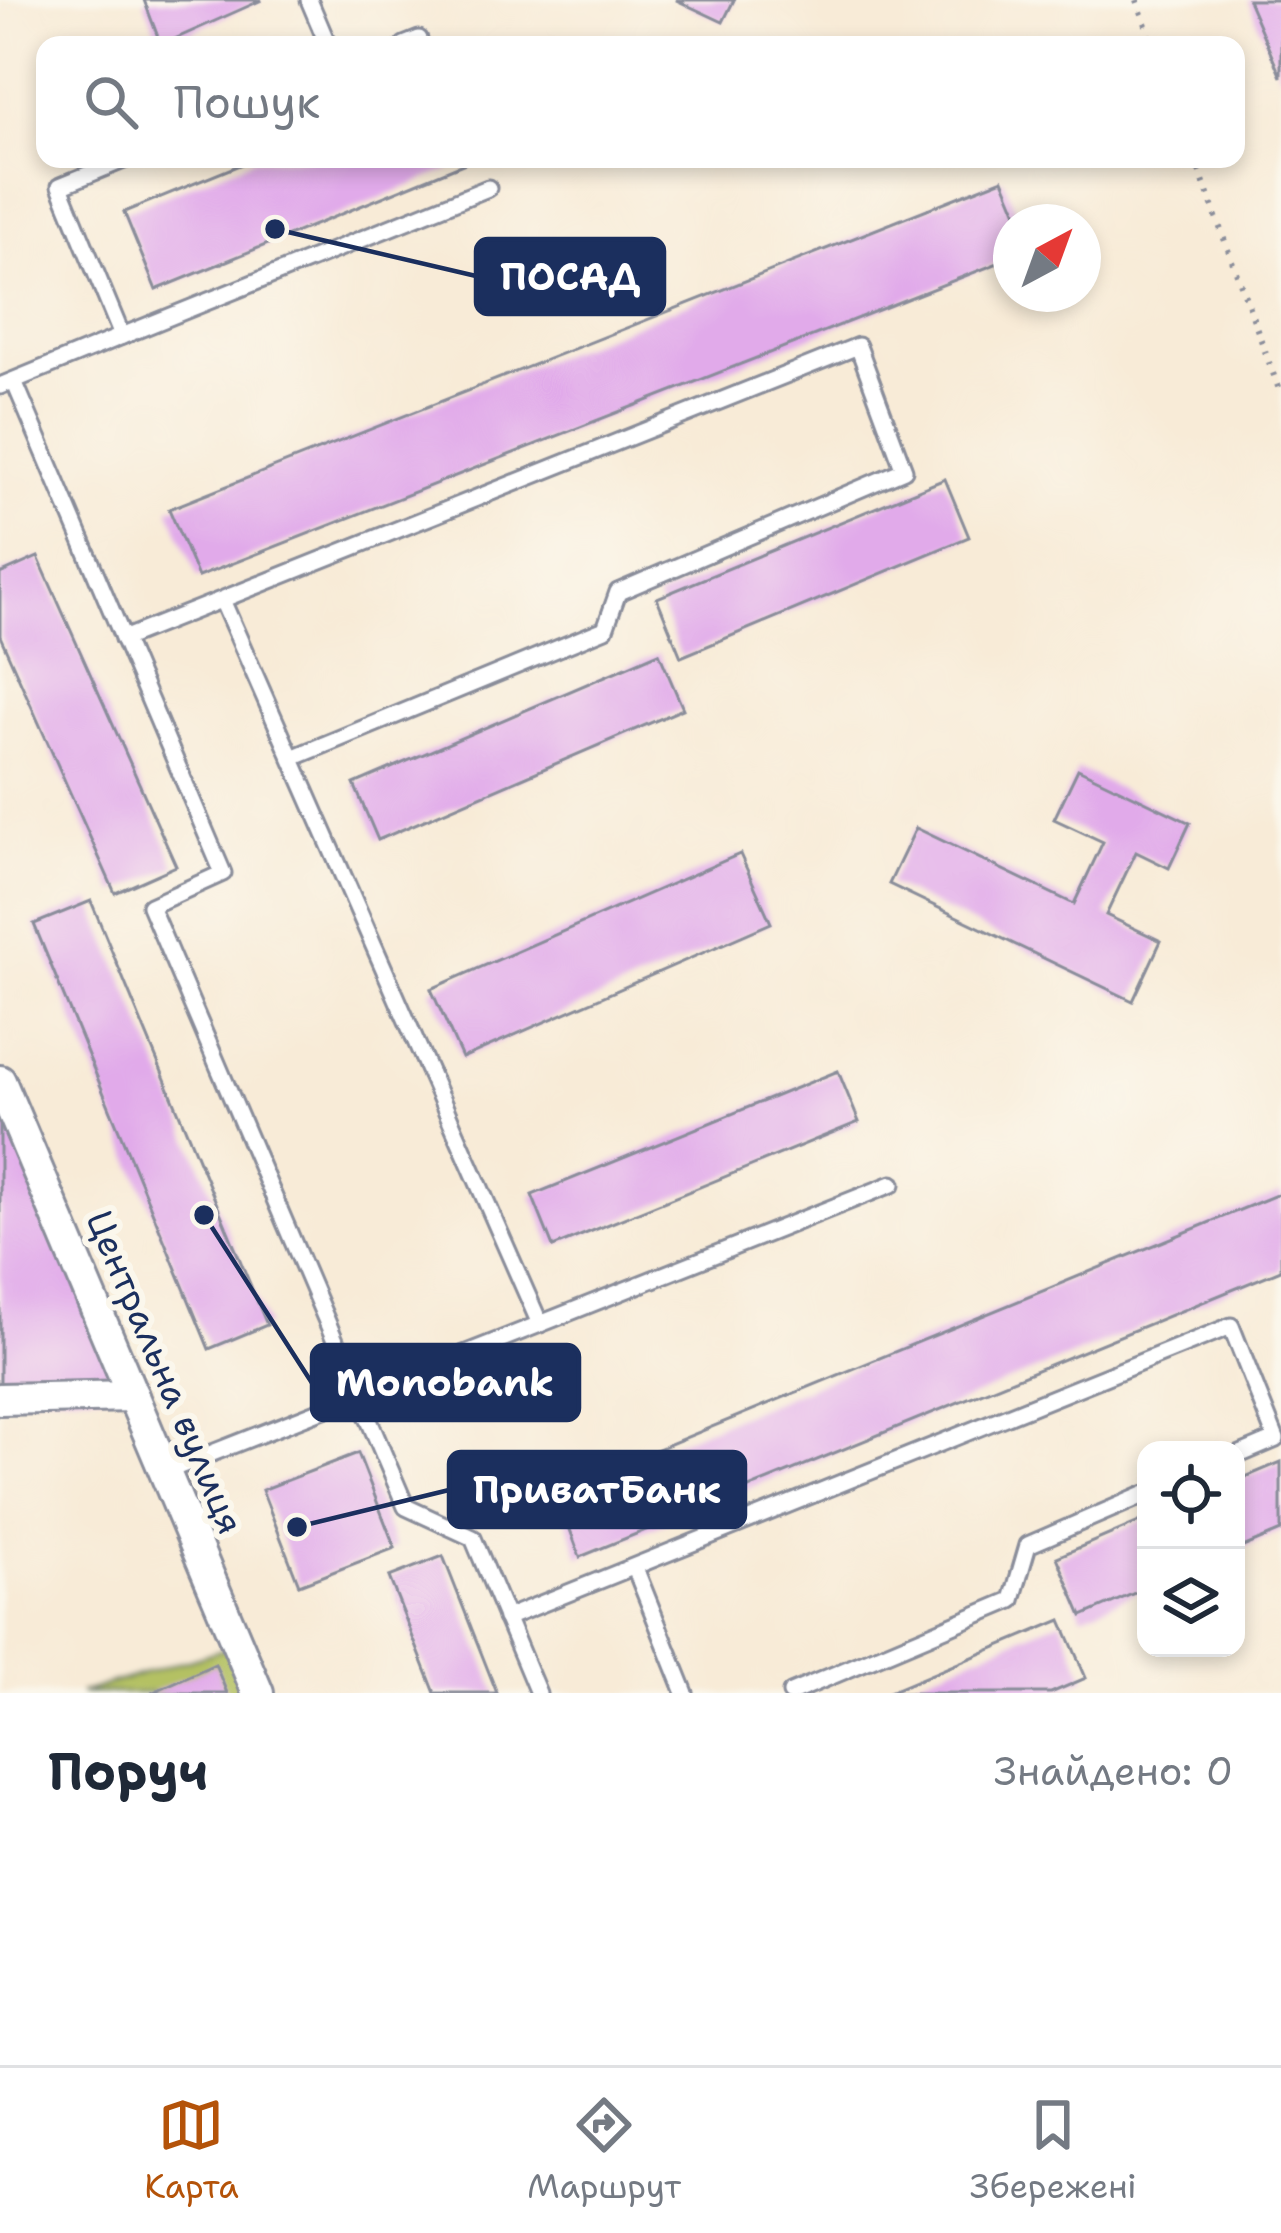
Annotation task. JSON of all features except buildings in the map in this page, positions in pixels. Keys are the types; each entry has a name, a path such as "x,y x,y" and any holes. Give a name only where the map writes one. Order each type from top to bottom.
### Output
{"street":[{"name":"Центральна вулиця","path":"0,1081 258,1693"},
{"path":"0,1399 133,1396"}],"lane":[{"path":"309,0 324,36"},
{"path":"104,168 60,186 122,336"},
{"path":"488,188 7,384 223,874 150,906 406,1507 473,1538 538,1693"},
{"path":"123,639 858,346 904,470 618,592 605,629 292,758"},
{"path":"222,600 540,1324"},
{"path":"164,1472 892,1184"},
{"path":"506,1618 1231,1326 1276,1439 1245,1452"},
{"path":"791,1693 1012,1600 1028,1545 1137,1498"},
{"path":"635,1568 686,1693"}],"path":[{"path":"1137,0 1150,36"},
{"path":"1198,168 1281,395"}],"green space":[{"path":"237,1645 258,1693 80,1693"}],"place":[{"name":"ПОСАД","path":"275,229"},
{"name":"Monobank","path":"204,1215"},
{"name":"ПриватБанк","path":"297,1527"}]}
